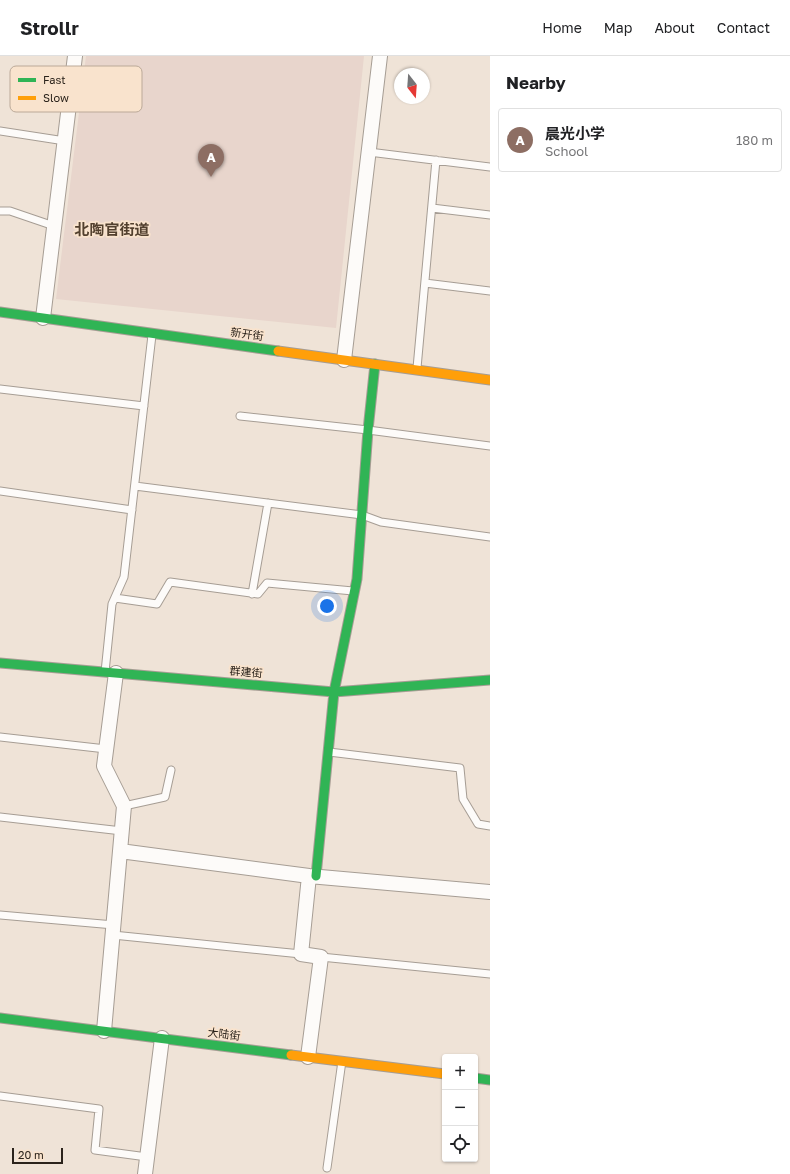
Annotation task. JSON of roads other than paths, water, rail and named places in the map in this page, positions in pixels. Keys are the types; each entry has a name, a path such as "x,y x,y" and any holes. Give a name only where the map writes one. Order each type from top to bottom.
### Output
{"street":[{"path":"74,66 75,56"},
{"path":"344,360 380,56"},
{"path":"43,318 68,112"},
{"name":"新开街","path":"0,312 490,380"},
{"path":"308,1057 322,957 301,954 329,752 334,692 357,579 368,430 375,364"},
{"name":"群建街","path":"0,663 334,692 490,680"},
{"path":"104,1031 124,806 104,766 110,672"},
{"path":"120,851 313,876 490,892"},
{"name":"大陆街","path":"0,1018 442,1074"},
{"path":"145,1174 162,1038"},
{"path":"478,1078 490,1080"}],"lane":[{"path":"0,131 65,141"},
{"path":"368,152 490,167"},
{"path":"416,370 436,160"},
{"path":"432,208 490,215"},
{"path":"0,210 10,211 54,226"},
{"path":"425,283 490,291"},
{"path":"110,672 112,604 124,577 152,333"},
{"path":"0,389 144,406"},
{"path":"240,416 368,430 490,446"},
{"path":"135,486 362,515 381,522 490,537"},
{"path":"0,491 132,510"},
{"path":"252,594 268,503"},
{"path":"115,598 157,604 170,582 252,594 258,594 267,582 355,591"},
{"path":"0,737 106,749"},
{"path":"329,752 460,768 463,799 478,824 490,826"},
{"path":"124,806 165,797 171,770"},
{"path":"0,818 122,831"},
{"path":"0,915 301,954"},
{"path":"322,957 490,974"},
{"path":"327,1168 342,1061"},
{"path":"0,1096 99,1109 95,1150 147,1157"}],"place":[{"name":"晨光小学","path":"211,177"}],"district":[{"name":"北陶官街道","path":"112,230"}]}
